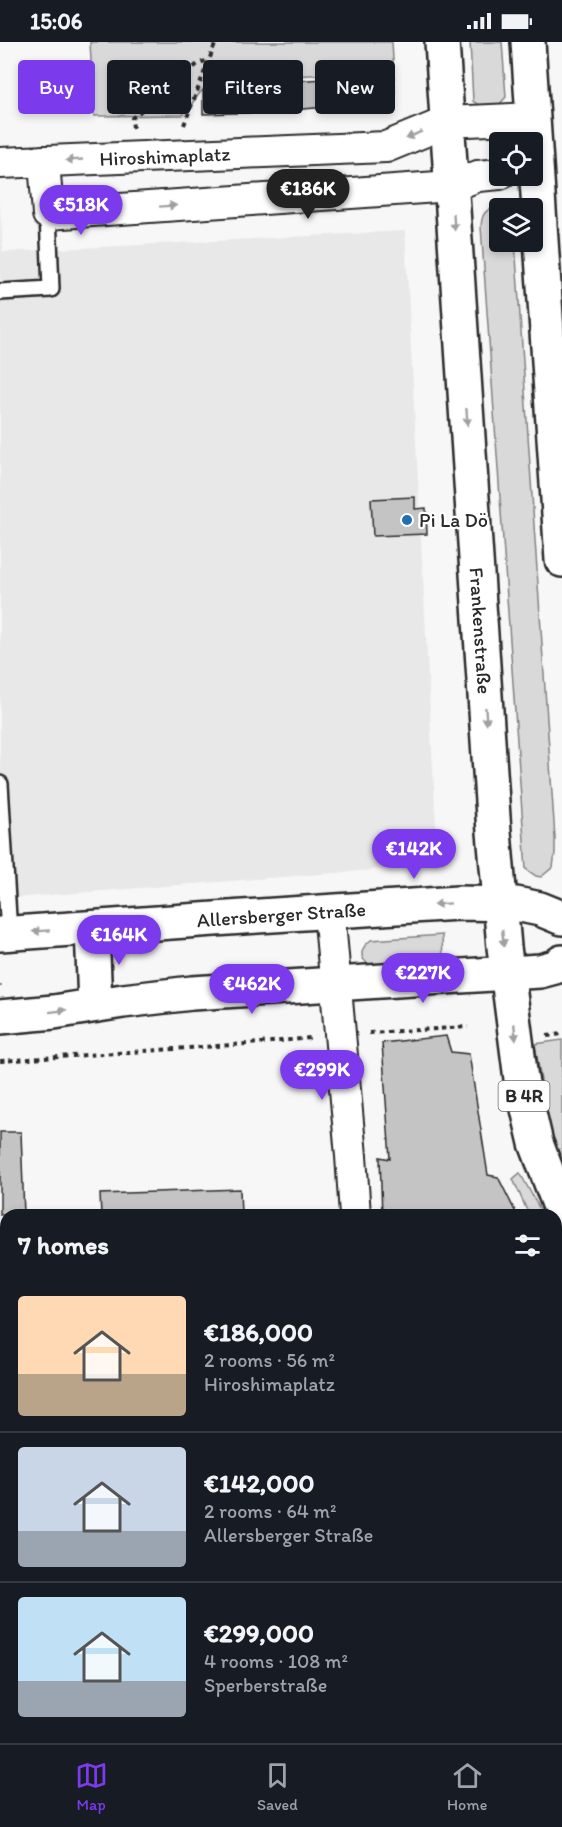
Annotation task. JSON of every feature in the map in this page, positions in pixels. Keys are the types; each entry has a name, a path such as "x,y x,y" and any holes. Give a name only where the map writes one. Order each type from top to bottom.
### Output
{"main road":[{"name":"Frankenstraße","path":"442,42 500,903 507,974 528,1111 561,1209"},
{"path":"528,42 533,132"},
{"path":"535,186 562,560"},
{"name":"Allersberger Straße","path":"4,934 458,903 500,903 540,909 562,918"},
{"path":"92,928 94,1005"},
{"path":"0,1017 54,1012 174,995 540,971 555,967 562,962"}],"street":[{"name":"Hiroshimaplatz","path":"0,162 386,147 447,122 532,118"},
{"path":"44,161 48,214 452,186 478,176 489,175"},
{"path":"329,911 355,1209"}],"lane":[{"path":"0,292 51,289 48,214"},
{"path":"0,784 4,934"}],"path":[{"path":"209,60 216,42"},
{"path":"133,125 132,118 203,62"},
{"path":"173,155 203,76"},
{"path":"0,1061 468,1027"}],"shaded area":[{"path":"90,42 392,42 393,60 315,60 315,75 303,75 303,60 203,60 203,89 191,105 191,60 107,60 107,114 184,114 94,116 95,60 91,60"},
{"path":"470,42 502,42 506,97 497,107 483,108 473,101"},
{"path":"0,202 3,252 405,231 438,865 0,899"},
{"path":"489,210 489,252 516,252 555,838 553,867 541,877 526,869 481,226"},
{"path":"442,935 443,962 371,965 362,956 363,949 371,940"},
{"path":"562,1040 562,1168 547,1117 535,1044"},
{"path":"520,1173 540,1209 526,1209 513,1179"}],"building":[{"path":"303,80 315,80 315,108 303,109"},
{"path":"415,497 415,509 426,508 427,534 373,536 371,499"},
{"path":"446,1036 451,1052 469,1054 488,1175 498,1177 514,1209 382,1209 380,1157 390,1159 382,1043"},
{"path":"0,1132 21,1132 24,1209 0,1209"},
{"path":"240,1189 241,1209 101,1209 100,1194"}],"place":[{"name":"Pi La Dö","path":"407,520"}]}
